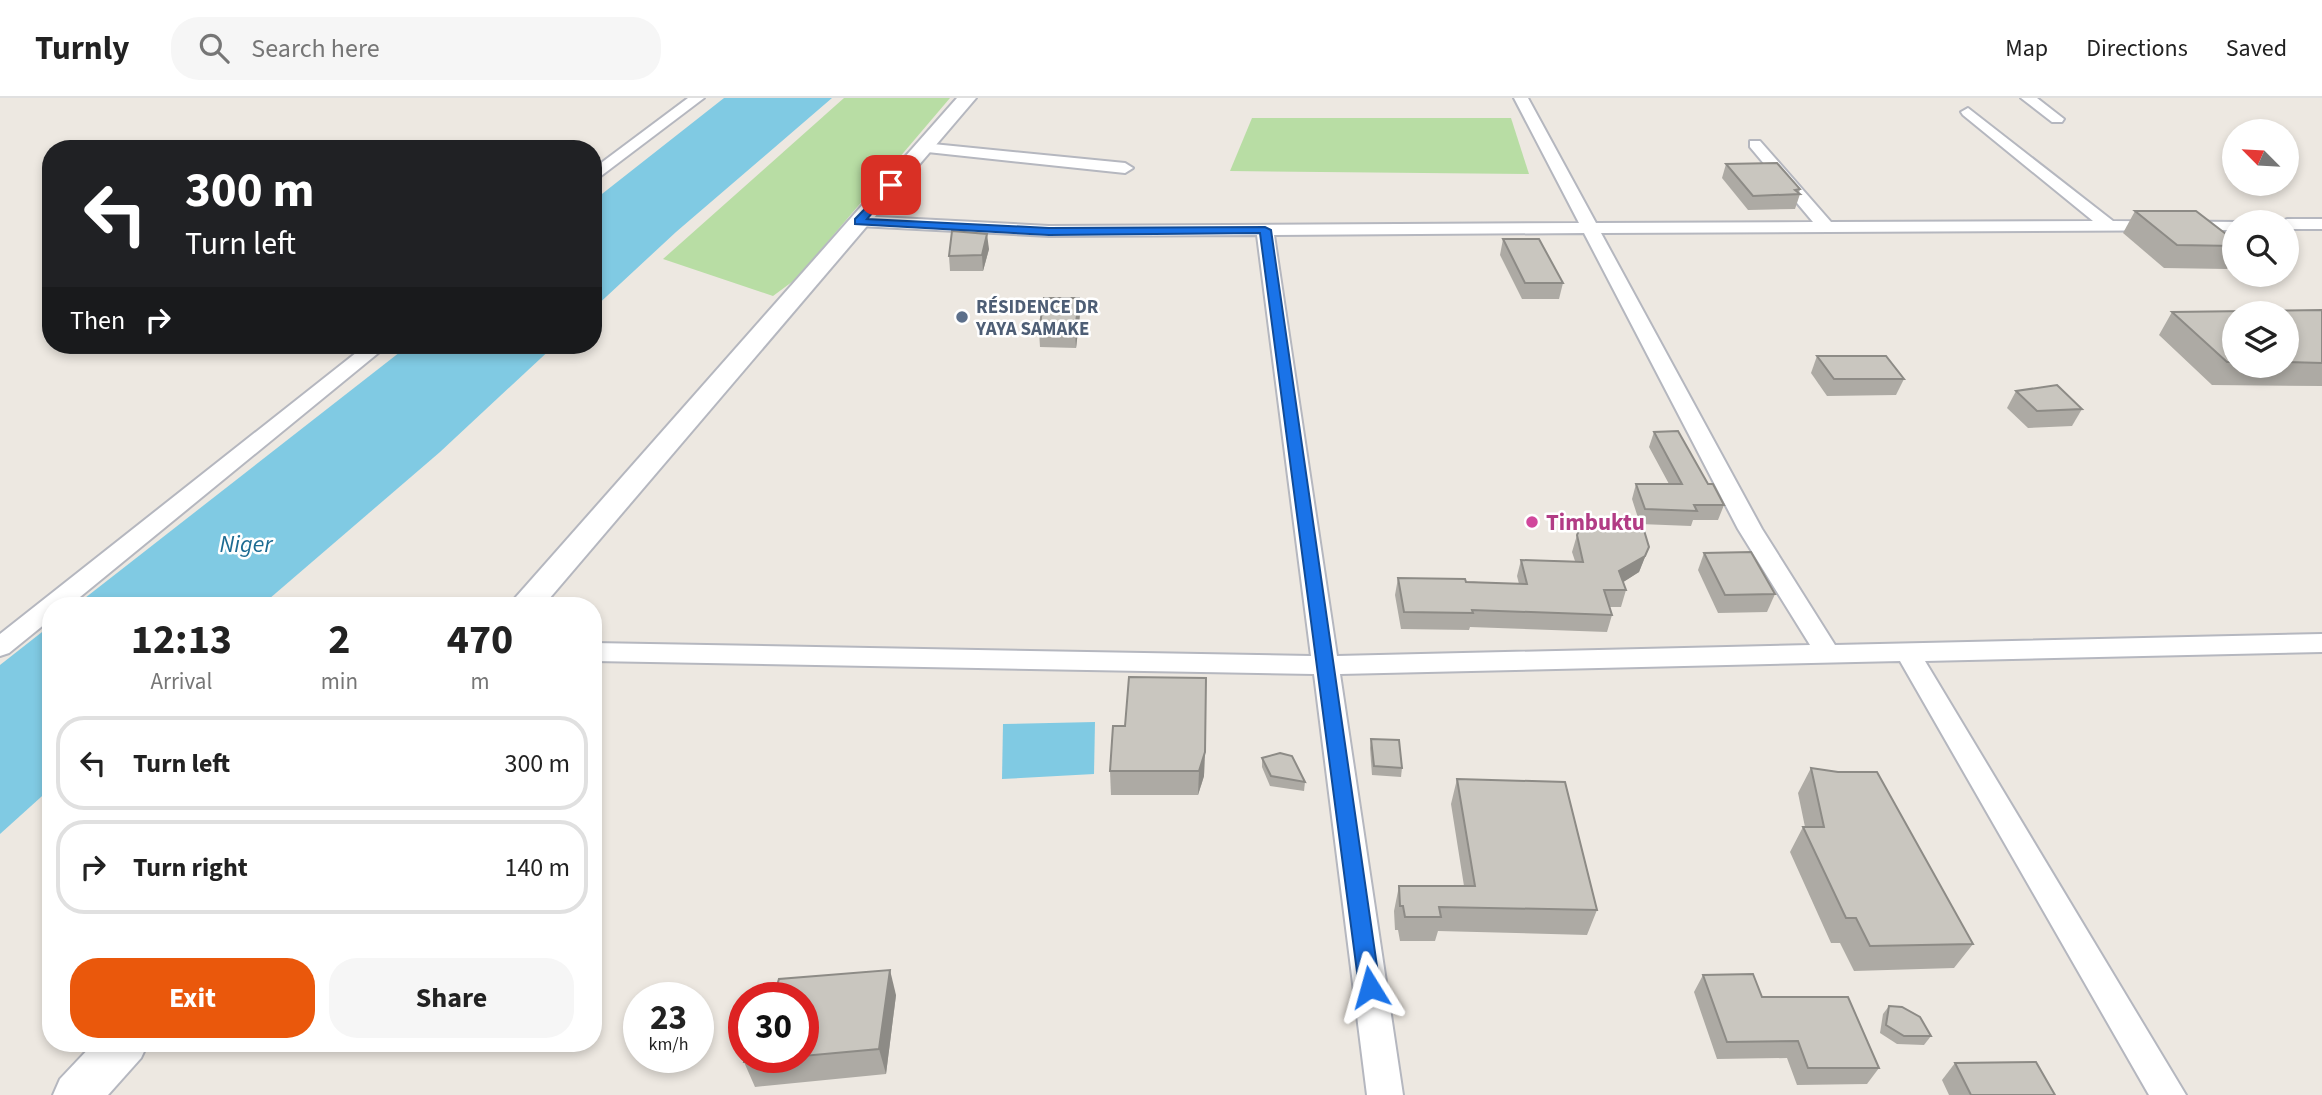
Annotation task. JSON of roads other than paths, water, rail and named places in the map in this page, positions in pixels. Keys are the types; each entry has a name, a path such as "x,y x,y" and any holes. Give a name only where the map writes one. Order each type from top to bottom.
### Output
{"main road":[{"path":"532,597 967,98"},
{"path":"77,1095 117,1052"}],"street":[{"path":"602,170 697,98"},
{"path":"1521,98 1750,529 1828,653"},
{"path":"2028,98 2057,119"},
{"path":"1968,111 2108,225"},
{"path":"1755,144 1826,227"},
{"path":"923,148 1125,168"},
{"path":"859,221 1049,231 2222,225"},
{"path":"2299,225 2322,224"},
{"path":"1265,230 1385,1095"},
{"path":"62,597 367,354"},
{"path":"0,647 42,613"},
{"path":"602,652 1325,664 2322,643"},
{"path":"1907,652 2168,1095"}],"water":[{"path":"724,98 832,98 676,232 602,301 602,194"},
{"name":"Niger","path":"397,354 545,354 440,452 271,597 86,597"},
{"path":"42,632 42,796 0,834 0,665"},
{"path":"1095,722 1094,774 1002,779 1003,724"}],"place":[{"name":"RÉSIDENCE DR YAYA SAMAKE","path":"962,317"},
{"name":"Timbuktu","path":"1532,522"}]}
